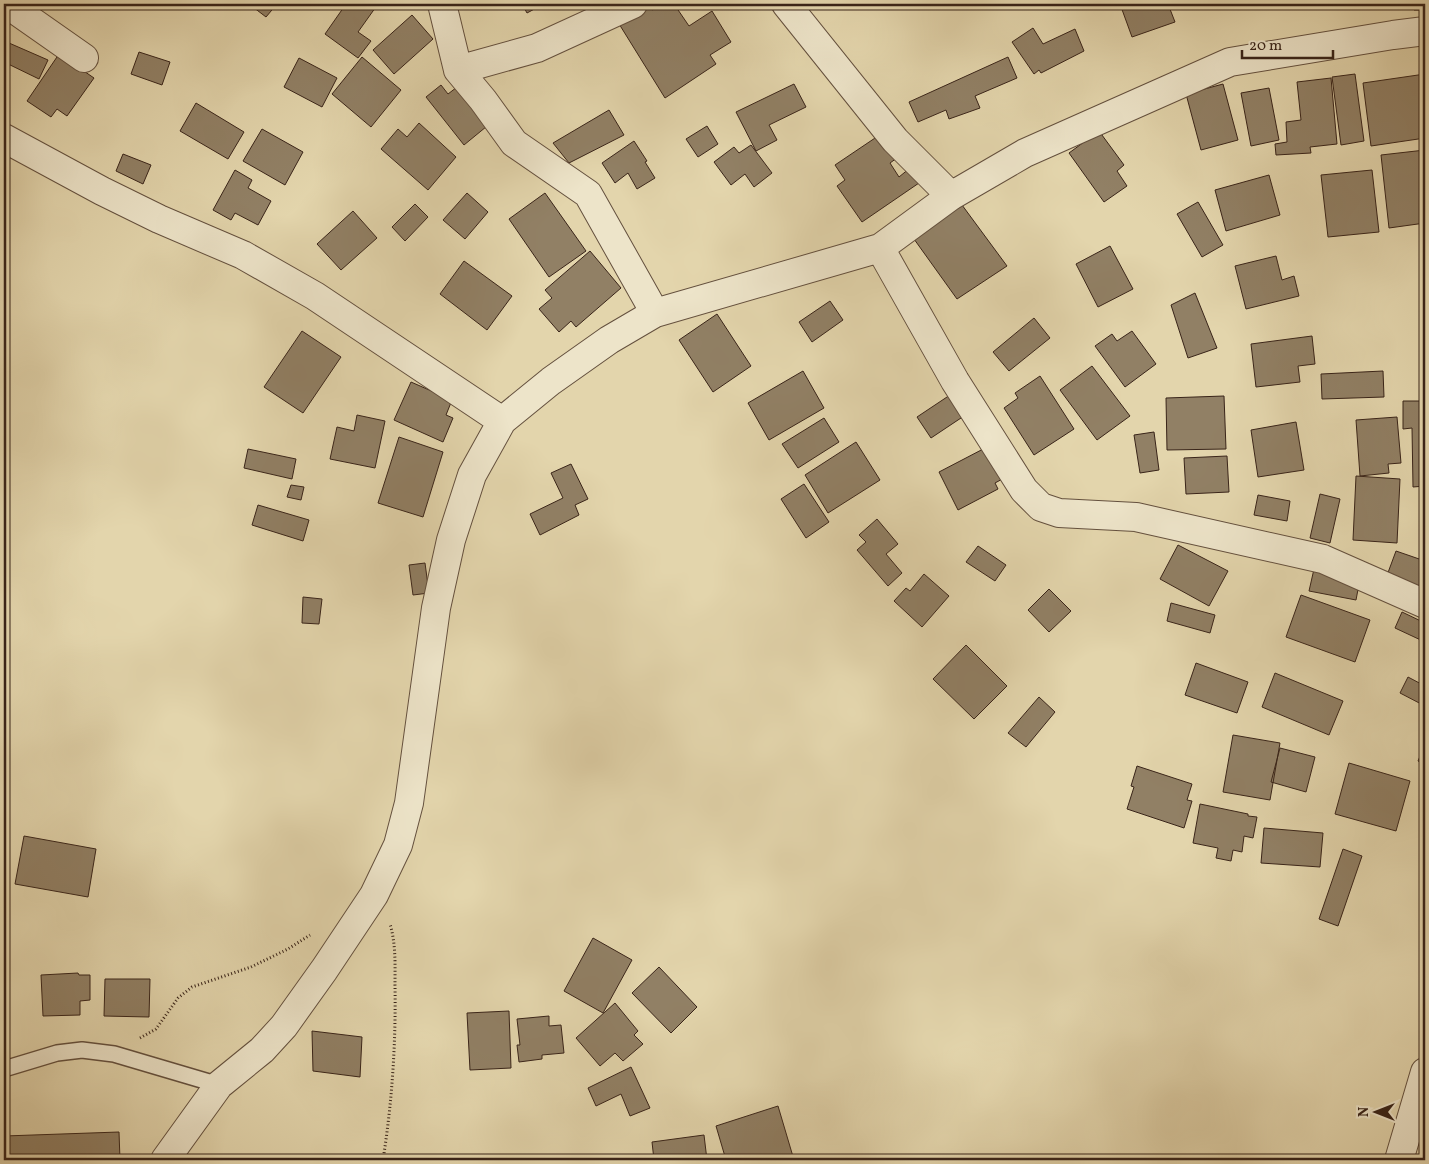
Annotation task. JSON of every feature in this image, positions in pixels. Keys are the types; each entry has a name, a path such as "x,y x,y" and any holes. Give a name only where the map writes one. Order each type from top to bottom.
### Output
{"street":[{"path":"6,4 84,58"},
{"path":"442,4 458,70 483,100 514,143 588,194 655,313"},
{"path":"458,70 537,48 633,4"},
{"path":"786,4 895,140 951,196"},
{"path":"165,1160 219,1085 262,1050 284,1026 374,895 398,845 410,803 436,608 451,540 472,475 502,422 552,380 609,340 655,313 880,248 951,196 1024,153 1230,62 1425,31"},
{"path":"4,138 159,219 243,255 307,292 502,422"},
{"path":"880,248 955,380 1024,490 1041,507 1059,513 1136,517 1323,559 1425,604"},
{"path":"1399,1160 1425,1072"}],"lane":[{"path":"4,1068 57,1053 82,1050 114,1054 219,1085"}],"path":[{"path":"374,895 387,914 392,931 394,949 395,1004 391,1105 384,1160"},
{"path":"114,1054 156,1028 178,998 192,987 251,967 288,949 311,934"}],"building":[{"path":"249,4 277,4 266,17"},
{"path":"346,4 378,4 358,32 371,41 358,58 325,34"},
{"path":"522,4 538,4 540,6 527,13"},
{"path":"640,4 647,4 652,10 662,4 674,4 689,26 712,11 731,42 710,55 716,64 665,98 616,19"},
{"path":"1120,4 1168,4 1175,22 1132,37"},
{"path":"1209,4 1222,4 1210,8"},
{"path":"1414,4 1425,4 1425,10 1414,10"},
{"path":"412,15 433,39 394,74 373,50"},
{"path":"1033,28 1043,44 1075,29 1084,51 1041,73 1039,70 1034,74 1012,42"},
{"path":"9,43 48,60 39,79 4,62 4,54"},
{"path":"139,52 170,62 162,85 131,74"},
{"path":"59,54 94,78 67,116 57,109 51,117 27,101"},
{"path":"362,57 401,90 371,127 332,94"},
{"path":"1008,57 1017,78 975,96 980,108 949,119 946,110 918,122 909,102"},
{"path":"299,58 337,78 322,107 284,87"},
{"path":"1355,74 1364,141 1341,145 1332,77"},
{"path":"1425,74 1425,138 1371,146 1363,83"},
{"path":"1331,78 1337,144 1310,147 1311,153 1276,155 1275,144 1287,142 1286,122 1301,120 1297,82"},
{"path":"461,84 492,122 464,145 426,97 441,85 448,94"},
{"path":"794,84 806,107 769,125 777,140 756,151 736,112"},
{"path":"1223,84 1238,140 1201,150 1186,94"},
{"path":"1269,88 1279,140 1251,146 1241,93"},
{"path":"196,103 244,132 228,159 180,131"},
{"path":"609,110 624,135 569,163 553,143"},
{"path":"419,123 456,157 428,190 381,149 398,129 407,137"},
{"path":"707,126 718,144 698,157 686,139"},
{"path":"262,129 303,152 285,185 243,161"},
{"path":"1099,131 1124,165 1117,171 1127,186 1104,202 1069,153"},
{"path":"881,134 897,158 890,163 899,177 910,168 919,183 862,222 837,186 845,180 835,165"},
{"path":"634,141 655,178 637,189 628,173 615,183 602,163"},
{"path":"751,145 772,173 754,187 745,174 731,185 714,162 734,147 739,153"},
{"path":"1425,150 1425,223 1389,228 1381,155"},
{"path":"123,154 151,165 143,184 116,171"},
{"path":"235,170 252,180 248,188 271,201 258,225 235,213 231,220 213,210"},
{"path":"1372,170 1379,232 1328,237 1321,175"},
{"path":"1269,175 1280,215 1226,231 1215,190"},
{"path":"467,193 488,212 465,239 443,220"},
{"path":"545,193 586,251 549,277 509,219"},
{"path":"1198,202 1223,245 1202,257 1177,214"},
{"path":"415,204 428,217 405,241 392,227"},
{"path":"962,205 1007,266 957,299 914,239"},
{"path":"353,211 377,238 341,270 317,244"},
{"path":"1110,246 1133,289 1098,307 1076,264"},
{"path":"590,251 621,288 576,327 571,321 559,332 539,309 552,298 545,290"},
{"path":"1276,256 1282,280 1294,276 1299,296 1246,309 1235,266"},
{"path":"464,261 512,296 487,330 440,294"},
{"path":"1195,293 1217,348 1188,358 1171,305"},
{"path":"830,301 843,320 812,342 799,322"},
{"path":"717,314 751,366 713,392 679,340"},
{"path":"1034,318 1050,338 1009,371 993,352"},
{"path":"302,331 341,357 303,413 264,387"},
{"path":"1132,331 1156,364 1125,387 1095,346 1112,334 1117,341"},
{"path":"1312,336 1315,364 1298,366 1300,382 1256,387 1251,344"},
{"path":"1092,366 1130,416 1097,440 1060,390"},
{"path":"803,371 824,408 769,440 748,403"},
{"path":"1383,371 1384,397 1322,399 1321,374"},
{"path":"1040,376 1074,429 1034,455 1004,408 1018,398 1015,393"},
{"path":"411,382 452,400 446,415 453,418 443,442 394,420"},
{"path":"953,393 967,414 931,438 917,417"},
{"path":"1224,396 1226,449 1167,450 1166,398"},
{"path":"1403,401 1425,401 1425,486 1413,487 1412,428 1403,429"},
{"path":"357,415 385,421 375,468 330,459 337,427 354,431"},
{"path":"1397,417 1401,463 1388,464 1389,473 1360,476 1356,420"},
{"path":"824,418 839,442 798,468 782,444"},
{"path":"1296,422 1304,470 1258,477 1251,430"},
{"path":"1154,432 1159,470 1140,473 1134,435"},
{"path":"399,437 443,452 423,517 378,503"},
{"path":"856,442 880,480 828,513 805,475"},
{"path":"987,447 1006,477 995,483 998,489 958,510 939,472"},
{"path":"248,449 296,459 292,479 244,468"},
{"path":"1227,456 1229,492 1186,494 1184,458"},
{"path":"571,464 588,499 575,505 579,515 540,535 530,514 563,498 551,473"},
{"path":"1356,476 1400,479 1397,543 1353,540"},
{"path":"804,484 829,522 806,538 781,499"},
{"path":"291,485 304,487 301,500 287,497"},
{"path":"1320,494 1340,499 1330,543 1310,538"},
{"path":"1258,495 1290,501 1287,521 1254,515"},
{"path":"258,505 309,520 303,541 252,525"},
{"path":"877,519 898,544 886,554 902,573 888,586 857,550 866,542 859,535"},
{"path":"1178,545 1228,571 1209,606 1160,579"},
{"path":"978,546 1006,565 995,581 966,562"},
{"path":"1396,551 1425,561 1425,591 1386,578"},
{"path":"425,563 429,593 413,595 409,565"},
{"path":"1314,569 1360,579 1356,600 1309,591"},
{"path":"924,574 949,596 922,627 894,601 906,588 910,591"},
{"path":"1049,589 1071,611 1049,632 1028,610"},
{"path":"1301,595 1370,620 1355,662 1286,637"},
{"path":"303,597 322,599 319,624 302,623"},
{"path":"1171,603 1215,615 1210,633 1167,621"},
{"path":"1402,612 1425,623 1425,642 1395,628"},
{"path":"966,645 1007,686 974,719 933,679"},
{"path":"1196,663 1248,682 1237,713 1185,695"},
{"path":"1275,673 1343,701 1329,735 1262,707"},
{"path":"1408,677 1425,686 1425,706 1400,693"},
{"path":"1039,697 1055,712 1026,747 1008,733"},
{"path":"1233,735 1280,743 1270,800 1223,792"},
{"path":"1425,744 1425,765 1418,761"},
{"path":"1280,748 1315,757 1306,792 1271,782"},
{"path":"1349,763 1410,781 1396,831 1335,814"},
{"path":"1137,766 1192,784 1187,800 1192,801 1184,828 1127,809 1134,787 1131,786"},
{"path":"1200,804 1257,817 1253,838 1244,836 1242,852 1233,850 1231,861 1216,858 1218,848 1193,843"},
{"path":"1264,828 1323,833 1320,867 1261,863"},
{"path":"24,836 96,849 88,897 15,884"},
{"path":"1343,849 1362,856 1338,926 1319,919"},
{"path":"593,938 632,960 603,1013 564,991"},
{"path":"659,967 697,1007 671,1033 632,993"},
{"path":"78,973 79,975 90,975 90,1000 80,1001 80,1015 43,1016 41,975"},
{"path":"105,979 150,979 149,1017 104,1016"},
{"path":"615,1003 638,1031 634,1035 643,1044 623,1061 615,1053 600,1066 576,1038"},
{"path":"509,1011 511,1068 470,1070 467,1013"},
{"path":"549,1016 549,1026 561,1025 564,1053 542,1055 542,1059 519,1062 517,1045 520,1045 517,1019"},
{"path":"312,1031 362,1037 360,1077 313,1071"},
{"path":"631,1067 650,1108 630,1116 621,1094 596,1106 588,1088"},
{"path":"778,1106 794,1160 726,1160 716,1126"},
{"path":"119,1132 120,1160 4,1160 4,1136"},
{"path":"704,1135 707,1160 654,1160 652,1142"}]}
